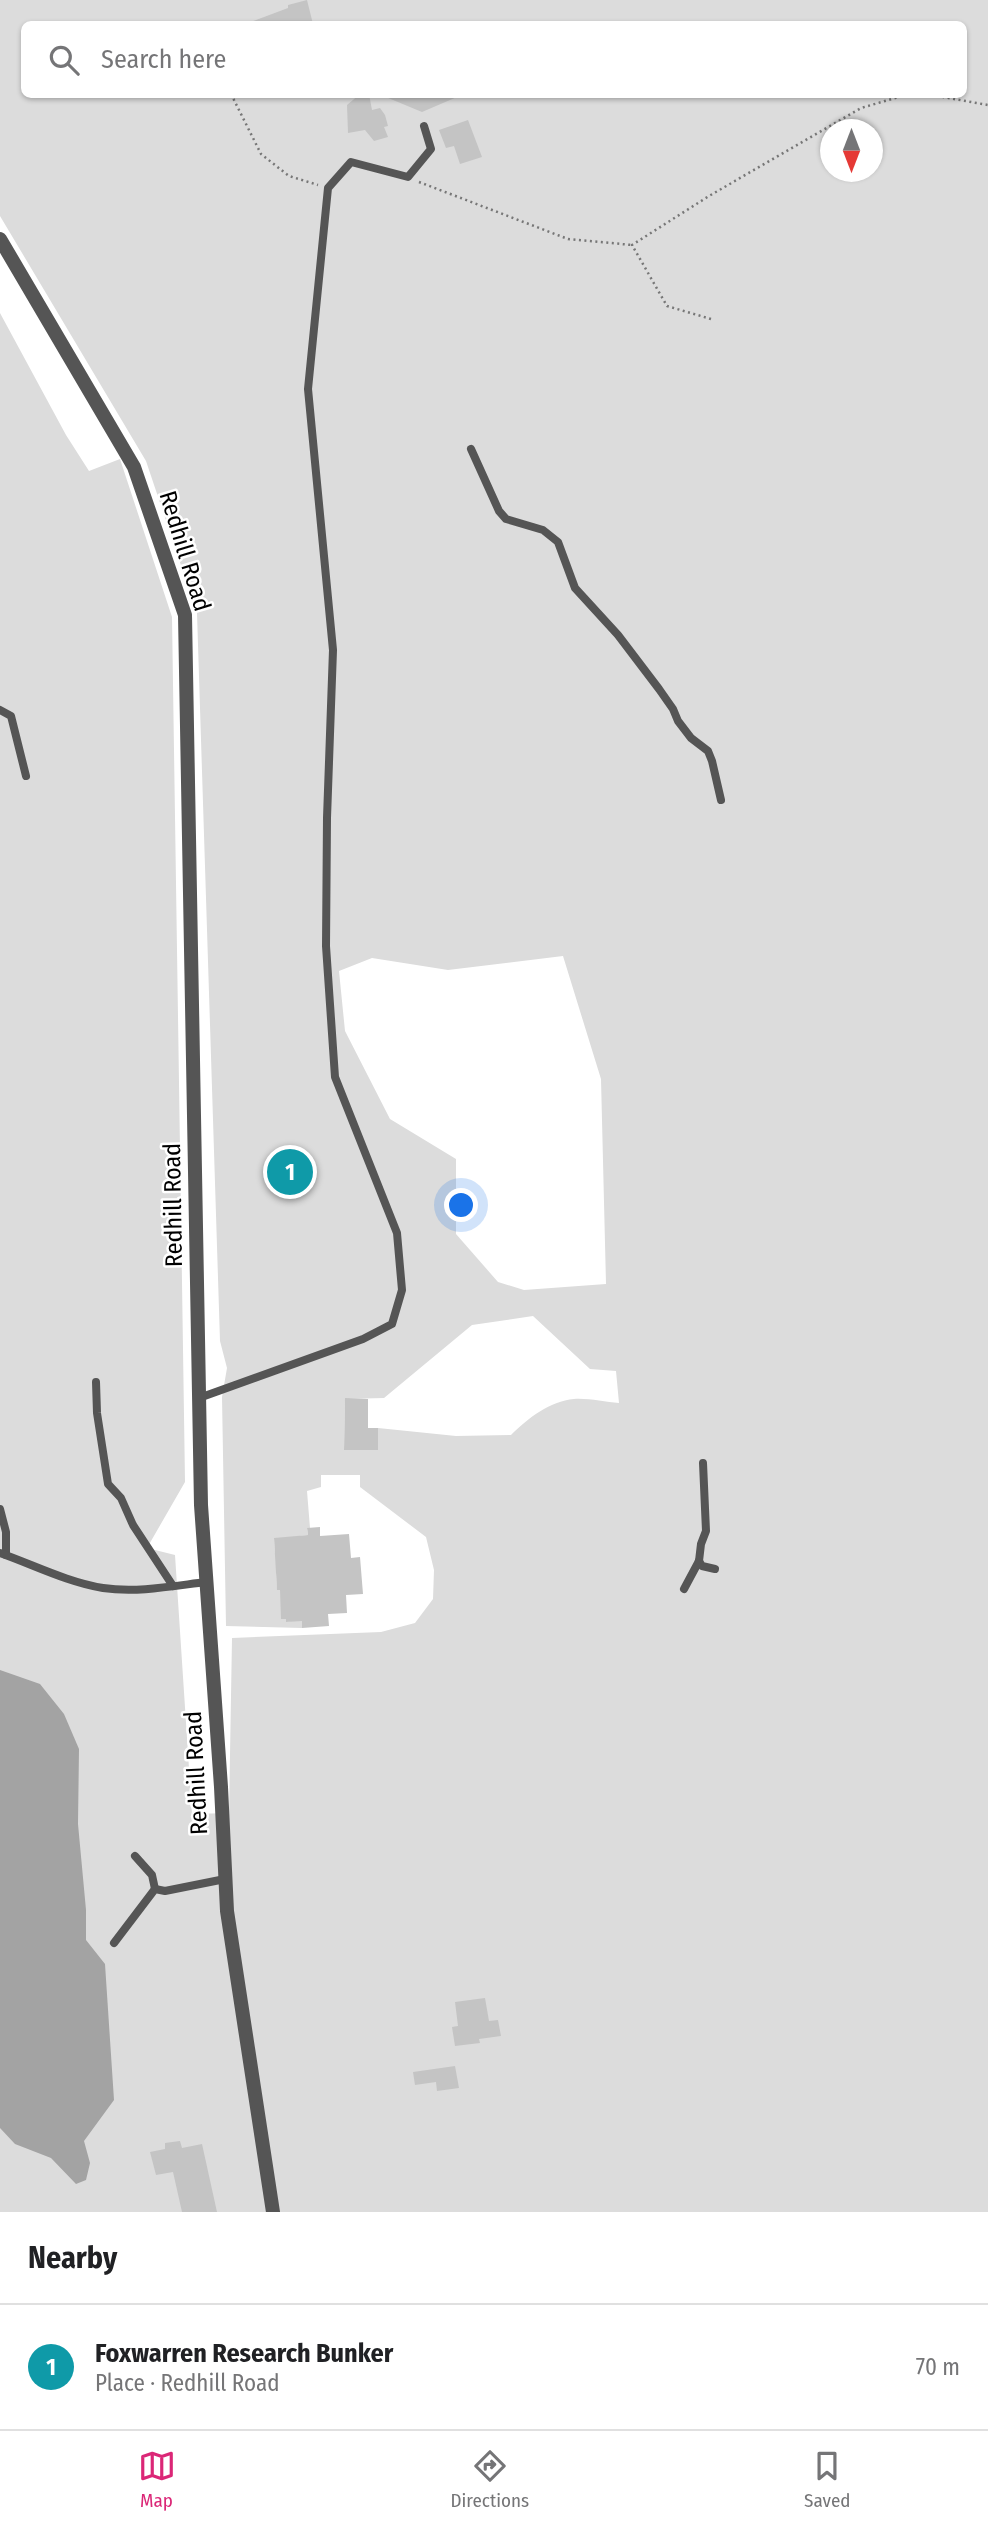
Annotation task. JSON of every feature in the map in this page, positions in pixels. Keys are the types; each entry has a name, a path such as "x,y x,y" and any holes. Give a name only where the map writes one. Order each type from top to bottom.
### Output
{"street":[{"name":"Redhill Road","path":"0,239 134,467 185,615 201,1505 227,1911 273,2212"}],"lane":[{"path":"199,1398 363,1339 392,1324 401,1290 397,1233 335,1077 327,959 327,818 333,650 308,389 328,188 351,162 408,177 431,149 424,126"},
{"path":"471,449 496,508 506,519 543,530 555,538 566,558 575,588 608,624 659,689 691,738 708,751 721,800"},
{"path":"0,709 11,716 26,776"},
{"path":"96,1382 97,1413 108,1484 121,1498 134,1525 173,1586"},
{"path":"684,1590 699,1561 706,1531 703,1463"},
{"path":"0,1509 6,1532 3,1554 55,1576 104,1588 206,1582"},
{"path":"699,1561 702,1566 715,1569"},
{"path":"114,1943 155,1889 152,1875 135,1856"},
{"path":"155,1889 166,1891 220,1880"}],"path":[{"path":"233,98 261,154 289,176 328,188"},
{"path":"408,177 568,239 632,245 709,196 861,108 895,98"},
{"path":"949,98 988,105"},
{"path":"632,245 667,306 711,318"}],"shaded area":[{"path":"0,0 988,0 988,2212 0,2212 0,313 66,435 89,471 120,459 172,617 185,1482 147,1548 175,1555 192,1814 229,1813 232,1638 381,1632 415,1623 433,1599 434,1570 426,1537 360,1487 360,1475 321,1475 321,1487 307,1491 310,1528 307,1528 308,1535 299,1538 274,1538 275,1554 282,1554 276,1570 277,1589 284,1589 281,1619 286,1619 286,1622 302,1619 302,1628 226,1626 222,1397 227,1368 220,1341 197,613 146,461 0,216","holes":["563,956 601,1079 606,1284 524,1290 498,1282 456,1234 456,1159 390,1119 345,1031 339,971 372,958 448,970","533,1316 590,1369 616,1371 619,1403 585,1399 565,1400 540,1412 511,1435 456,1436 378,1428 378,1450 344,1450 345,1399 384,1398 472,1325"]},
{"path":"0,1670 40,1684 64,1714 79,1749 78,1824 86,1940 105,1964 114,2100 84,2141 90,2163 86,2180 76,2184 51,2158 15,2144 0,2128"}],"building":[{"path":"307,0 312,21 253,21 288,8 288,5"},
{"path":"355,98 370,98 372,110 380,108 385,115 388,126 384,127 388,137 374,141 365,130 348,133 347,105"},
{"path":"388,98 455,98 422,112"},
{"path":"468,120 482,157 460,164 454,146 446,148 439,130"},
{"path":"345,1398 368,1399 368,1428 378,1428 378,1450 344,1450"},
{"path":"320,1527 320,1536 349,1534 351,1558 360,1557 363,1594 346,1595 347,1613 328,1614 329,1626 302,1628 302,1621 286,1622 286,1619 281,1619 274,1538 308,1535 307,1528"},
{"path":"485,1998 489,2021 498,2020 501,2036 479,2039 480,2043 455,2046 452,2027 458,2026 455,2002"},
{"path":"455,2066 459,2088 437,2091 436,2082 415,2085 413,2072"},
{"path":"180,2141 182,2148 202,2144 217,2212 182,2212 173,2172 156,2175 150,2152 165,2149 165,2143"}],"place":[{"name":"Foxwarren Research Bunker","path":"290,1172"}]}
